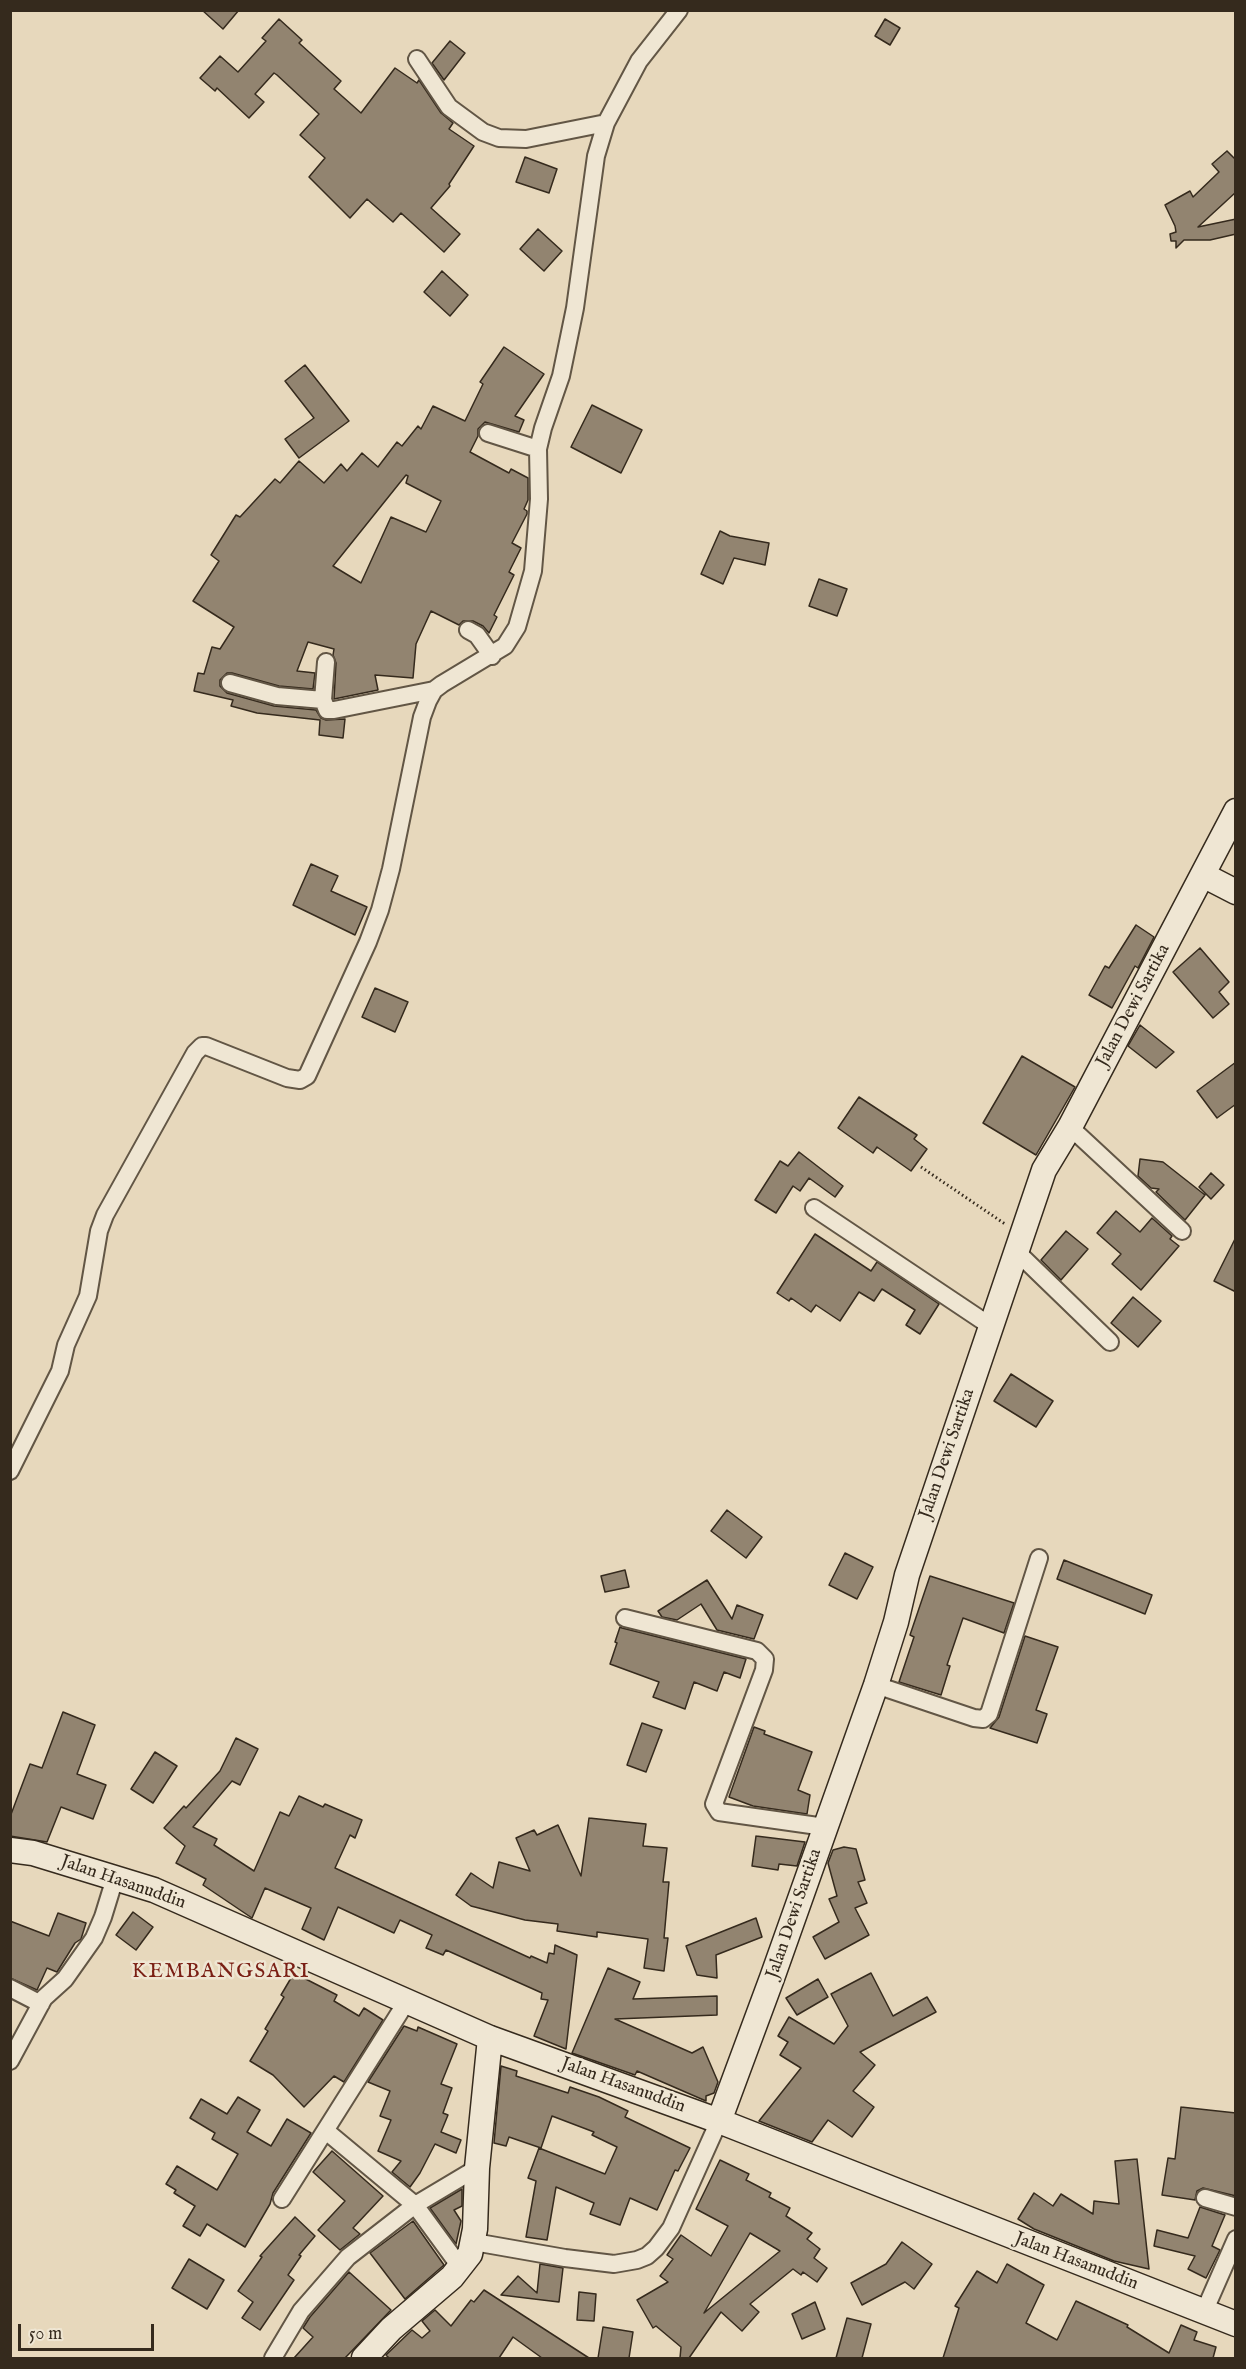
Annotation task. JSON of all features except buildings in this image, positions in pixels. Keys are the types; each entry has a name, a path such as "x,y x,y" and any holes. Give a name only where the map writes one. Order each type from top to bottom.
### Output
{"street":[{"path":"326,662 323,700 327,710 334,710 434,690 492,656 505,646 517,627 533,571 539,499 538,449 561,376 575,308 596,156 606,123 639,62 679,10"},
{"path":"417,59 449,106 483,132 499,138 526,140 606,123"},
{"path":"488,433 538,449"},
{"path":"468,630 477,635 492,656"},
{"path":"230,683 278,696 323,700"},
{"path":"10,1471 60,1371 66,1345 88,1296 99,1231 105,1215 198,1048 202,1046 212,1048 294,1080 300,1080 312,1070 380,910 391,869 422,717 434,690"},
{"name":"Jalan Dewi Sartika","path":"719,2121 876,1685 896,1622 907,1575 1044,1170 1070,1128 1236,811"},
{"path":"1203,875 1236,892"},
{"path":"1070,1128 1182,1231"},
{"path":"814,1208 992,1327"},
{"path":"1020,1244 1110,1342"},
{"path":"876,1685 983,1719 989,1714 1039,1558"},
{"path":"625,1618 757,1651 765,1659 764,1670 714,1804 719,1812 825,1827"},
{"name":"Jalan Hasanuddin","path":"10,1850 33,1853 154,1890 490,2038 719,2121 1236,2325"},
{"path":"10,2061 47,1994 65,1979 94,1938 115,1878"},
{"path":"10,1988 41,2004"},
{"path":"282,2199 407,2001"},
{"path":"368,2357 391,2329 461,2268 474,2242 477,2168 490,2038"},
{"path":"474,2242 614,2264 647,2256 671,2228 719,2121"},
{"path":"326,2131 415,2205 461,2268"},
{"path":"273,2358 301,2311 348,2257 415,2205 477,2168"},
{"path":"1205,2198 1236,2207"},
{"path":"1203,2312 1236,2239"}],"path":[{"path":"921,1167 1020,1244"}],"district":[{"name":"KEMBANGSARI","path":"221,1973"}]}
